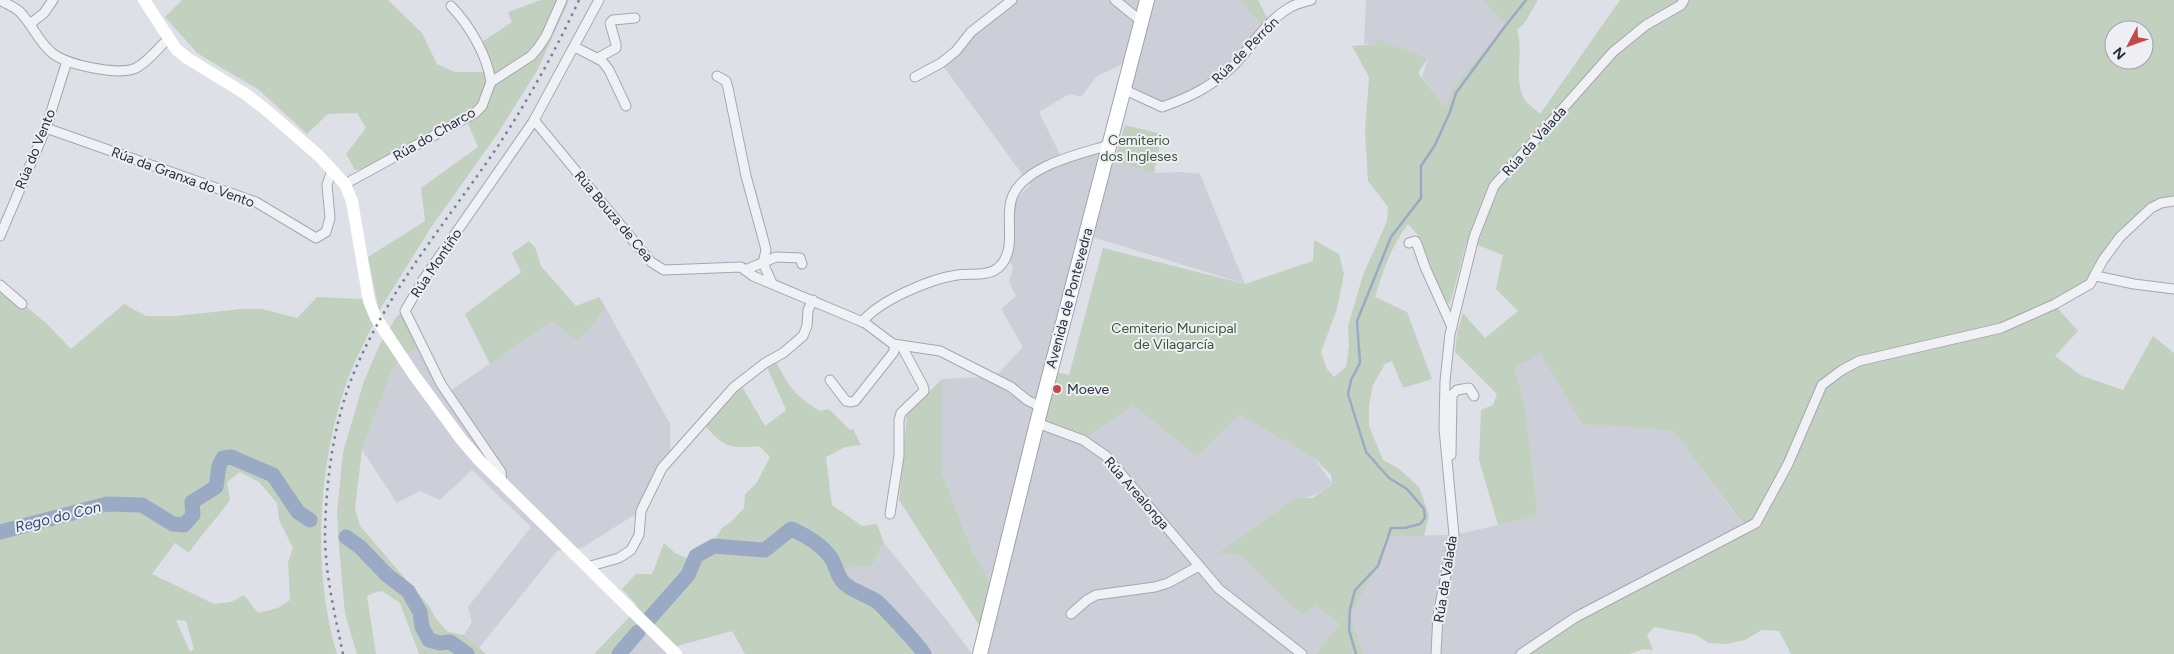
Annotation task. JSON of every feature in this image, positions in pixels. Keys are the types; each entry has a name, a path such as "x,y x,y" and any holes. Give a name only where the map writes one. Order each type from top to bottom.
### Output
{"main road":[{"path":"144,0 168,39 187,58 244,93 265,109 345,184 352,201 369,301 376,318 402,358 461,439 502,484 676,654"},
{"name":"Avenida de Pontevedra","path":"980,654 1041,407 1146,0"}],"street":[{"path":"0,0 19,11 52,53 67,62 124,71 134,69 141,66 168,39"},
{"path":"30,24 44,13 54,0"},
{"path":"451,6 461,16 481,51 491,82 531,56 538,48 546,36 562,0"},
{"name":"Rúa Montiño","path":"502,484 501,472 441,384 405,311 423,280 534,120 599,0"},
{"path":"916,77 941,63 956,51 971,32 1012,0"},
{"path":"1115,0 1141,21"},
{"name":"Rúa de Perrón","path":"1124,89 1162,107 1185,99 1210,86 1233,66 1253,41 1289,7 1311,0"},
{"name":"Rúa da Valada","path":"1436,654 1438,615 1454,535 1444,428 1444,400 1452,327 1474,237 1494,186 1613,52 1646,26 1681,5 1684,0"},
{"path":"598,58 616,48 610,23 613,20 635,18"},
{"path":"575,46 602,61 609,70 626,106"},
{"name":"Rúa do Vento","path":"0,236 46,128 67,62"},
{"path":"717,76 726,82 728,88 746,176 766,250 763,263 772,283"},
{"name":"Rúa do Charco","path":"345,184 475,113 482,106 491,82"},
{"name":"Rúa Bouza de Cea","path":"534,120 651,262 664,270 741,267 772,283 862,322 897,344 940,351 1011,387 1027,400 1041,407"},
{"name":"Rúa da Granxa do Vento","path":"46,128 256,202 316,238 326,232 330,218 327,185 332,170"},
{"path":"862,322 868,314 886,303 920,287 958,275 992,272 1000,267 1007,256 1010,205 1013,194 1021,185 1052,162 1109,145"},
{"path":"1521,654 1576,617 1756,523 1788,464 1822,385 1842,370 1859,361 2001,328 2079,291 2090,284 2103,260 2120,237 2151,208 2161,203 2174,201"},
{"path":"1409,243 1415,241 1418,244 1425,267 1452,327"},
{"name":"Rúa Bouza de Cea","path":"745,270 776,257 800,258 802,264"},
{"path":"2096,276 2134,284 2174,289"},
{"path":"0,285 22,304"},
{"path":"587,567 619,558 631,550 640,535 641,510 662,468 734,387 765,363 783,353 803,336 807,326 808,310 813,300"},
{"path":"830,380 846,401 855,401 893,353 897,344"},
{"path":"890,514 900,456 899,420 901,414 924,391 923,386 897,344"},
{"name":"Rúa da Valada","path":"1449,475 1452,395 1457,390 1470,388 1474,396"},
{"name":"Rúa Arealonga","path":"1037,423 1083,440 1106,456 1219,589 1302,654"},
{"path":"1071,614 1096,595 1156,587 1168,583 1199,566"}],"shaded area":[{"path":"1012,0 1239,0 1265,29 1210,86 1162,107 1123,89 1129,67 1121,65 1097,76 1081,97 1069,94 1039,112 1063,161 1102,150 1114,161 1154,173 1179,172 1200,174 1245,284 1086,235 1035,417 1089,436 1133,406 1197,456 1240,415 1314,458 1332,483 1318,494 1288,503 1218,554 1241,555 1302,616 1316,605 1339,624 1316,654 980,654 995,594 972,550 942,473 942,379 996,376 1023,347 1001,309 1016,296 1009,282 1013,268 1007,256 1012,198 1019,196 1030,185 941,63"},
{"path":"1366,0 1487,0 1510,20 1452,89 1446,109 1422,77 1428,58 1376,40 1376,44 1364,44"},
{"path":"606,308 670,424 670,460 641,515 634,515 582,548 557,551 479,648 464,635 472,622 468,607 531,527 472,470 440,500 420,491 397,503 362,450 392,370 402,358 421,344 447,393 552,321 588,331"},
{"path":"1541,353 1582,424 1673,431 1746,529 1519,654 1364,654 1350,616 1378,566 1387,536 1454,535 1538,516 1525,405 1514,367"},
{"path":"884,543 972,654 924,654 923,650 906,634 895,619 876,601 843,582 839,575 848,568 872,566"},
{"path":"651,629 676,654 625,654"}],"green space":[{"path":"182,0 388,0 422,33 437,64 455,72 488,72 482,42 512,22 508,12 541,0 569,0 537,71 498,133 430,229 379,311 368,257 425,221 421,188 478,147 466,119 378,166 355,170 346,154 366,128 357,113 328,114 307,134 259,90 197,53 165,17"},
{"path":"1239,0 1258,0 1270,24 1265,29"},
{"name":"Cemiterio Municipal de Vilagarcía","path":"1483,0 1538,0 1524,24 1517,30 1520,46 1520,89 1528,104 1540,114 1620,0 2174,0 2174,201 2161,203 2120,237 2090,284 2055,305 2078,331 2055,356 2082,376 2123,390 2153,336 2174,353 2174,654 1791,654 1779,631 1762,630 1745,640 1727,644 1709,643 1696,635 1654,627 1647,635 1653,650 1643,649 1630,654 1521,654 1576,617 1746,528 1673,431 1582,424 1541,354 1514,367 1525,405 1538,516 1498,525 1479,460 1481,410 1493,405 1497,394 1455,352 1457,333 1463,313 1485,338 1518,311 1496,289 1503,255 1467,241 1450,304 1444,300 1417,234 1408,224 1392,250 1375,297 1407,312 1432,379 1403,388 1392,361 1385,364 1373,385 1369,404 1369,426 1383,460 1398,468 1419,487 1429,516 1424,536 1386,536 1378,566 1350,616 1364,654 1316,654 1339,624 1316,605 1302,616 1241,555 1217,554 1295,498 1313,498 1332,484 1331,475 1314,458 1240,415 1197,456 1133,406 1089,436 1038,418 1051,371 1069,375 1103,248 1245,284 1313,261 1314,240 1339,254 1344,274 1337,309 1321,352 1327,369 1334,377 1346,367 1349,346 1348,326 1363,275 1387,221 1388,207 1368,181 1365,131 1369,77 1352,46 1376,44 1376,39 1428,58 1418,73 1446,108 1452,89 1506,24"},
{"name":"Cemiterio dos Ingleses","path":"1125,125 1162,134 1154,173 1114,161"},
{"path":"529,241 535,247 541,266 576,306 599,297 606,308 588,331 577,340 552,321 490,364 465,314 521,272 512,253"},
{"path":"0,285 46,323 71,349 124,304 146,316 176,316 241,309 262,309 297,318 317,297 361,299 368,292 376,318 345,387 336,418 324,485 321,555 329,622 337,654 0,654","holes":["240,472 259,482 277,503 279,520 293,548 288,562 290,600 278,608 258,613 244,595 231,602 214,604 152,574 175,543 189,553 230,500 227,482","176,620 186,621 194,649 190,652"]},
{"path":"405,311 421,344 402,358 392,370 362,450 355,508 360,526 429,606 436,619 448,632 464,635 486,654 419,654 400,603 382,591 367,596 376,654 357,654 345,614 337,513 343,452 364,381 380,344 397,316"},
{"path":"774,358 788,383 797,394 820,411 829,409 850,430 853,429 861,445 845,447 826,457 832,505 862,526 877,524 884,543 872,566 848,568 839,575 883,608 923,650 923,654 745,654 732,631 670,648 651,629 625,654 594,654 634,612 636,604 622,589 636,574 652,574 664,543 675,553 686,558 715,539 722,528 744,508 745,494 756,484 770,457 759,446 740,447 721,442 703,423 740,383 765,426 786,410 767,367"},
{"path":"942,379 942,473 972,550 996,594 985,634 899,500 907,414"}],"waterway":[{"path":"1356,654 1349,630 1350,609 1355,590 1378,566 1391,528 1405,528 1420,524 1425,518 1424,509 1407,489 1389,478 1366,452 1348,394 1351,380 1360,363 1357,321 1391,237 1421,198 1421,166 1435,145 1450,112 1456,93 1526,0"},
{"name":"Rego do Con","path":"0,532 107,504 142,505 173,524 184,525 193,515 192,502 216,487 219,466 223,458 231,457 273,475 298,512 310,520"},
{"name":"Rego do Con","path":"649,619 688,575 696,556 714,546 765,550 791,529 807,537 823,549 833,561 843,582 850,588 880,604 924,654"},
{"name":"Rego do Con","path":"346,537 360,547 387,575 408,591 420,612 422,627 429,640 440,643 450,642 467,654"},
{"name":"Rego do Con","path":"619,654 638,632"}],"railway":[{"path":"343,654 329,579 325,534 332,453 346,394 353,375 382,315 399,287 494,152 529,97 579,0"}],"place":[{"name":"Moeve","path":"1057,389"}]}
